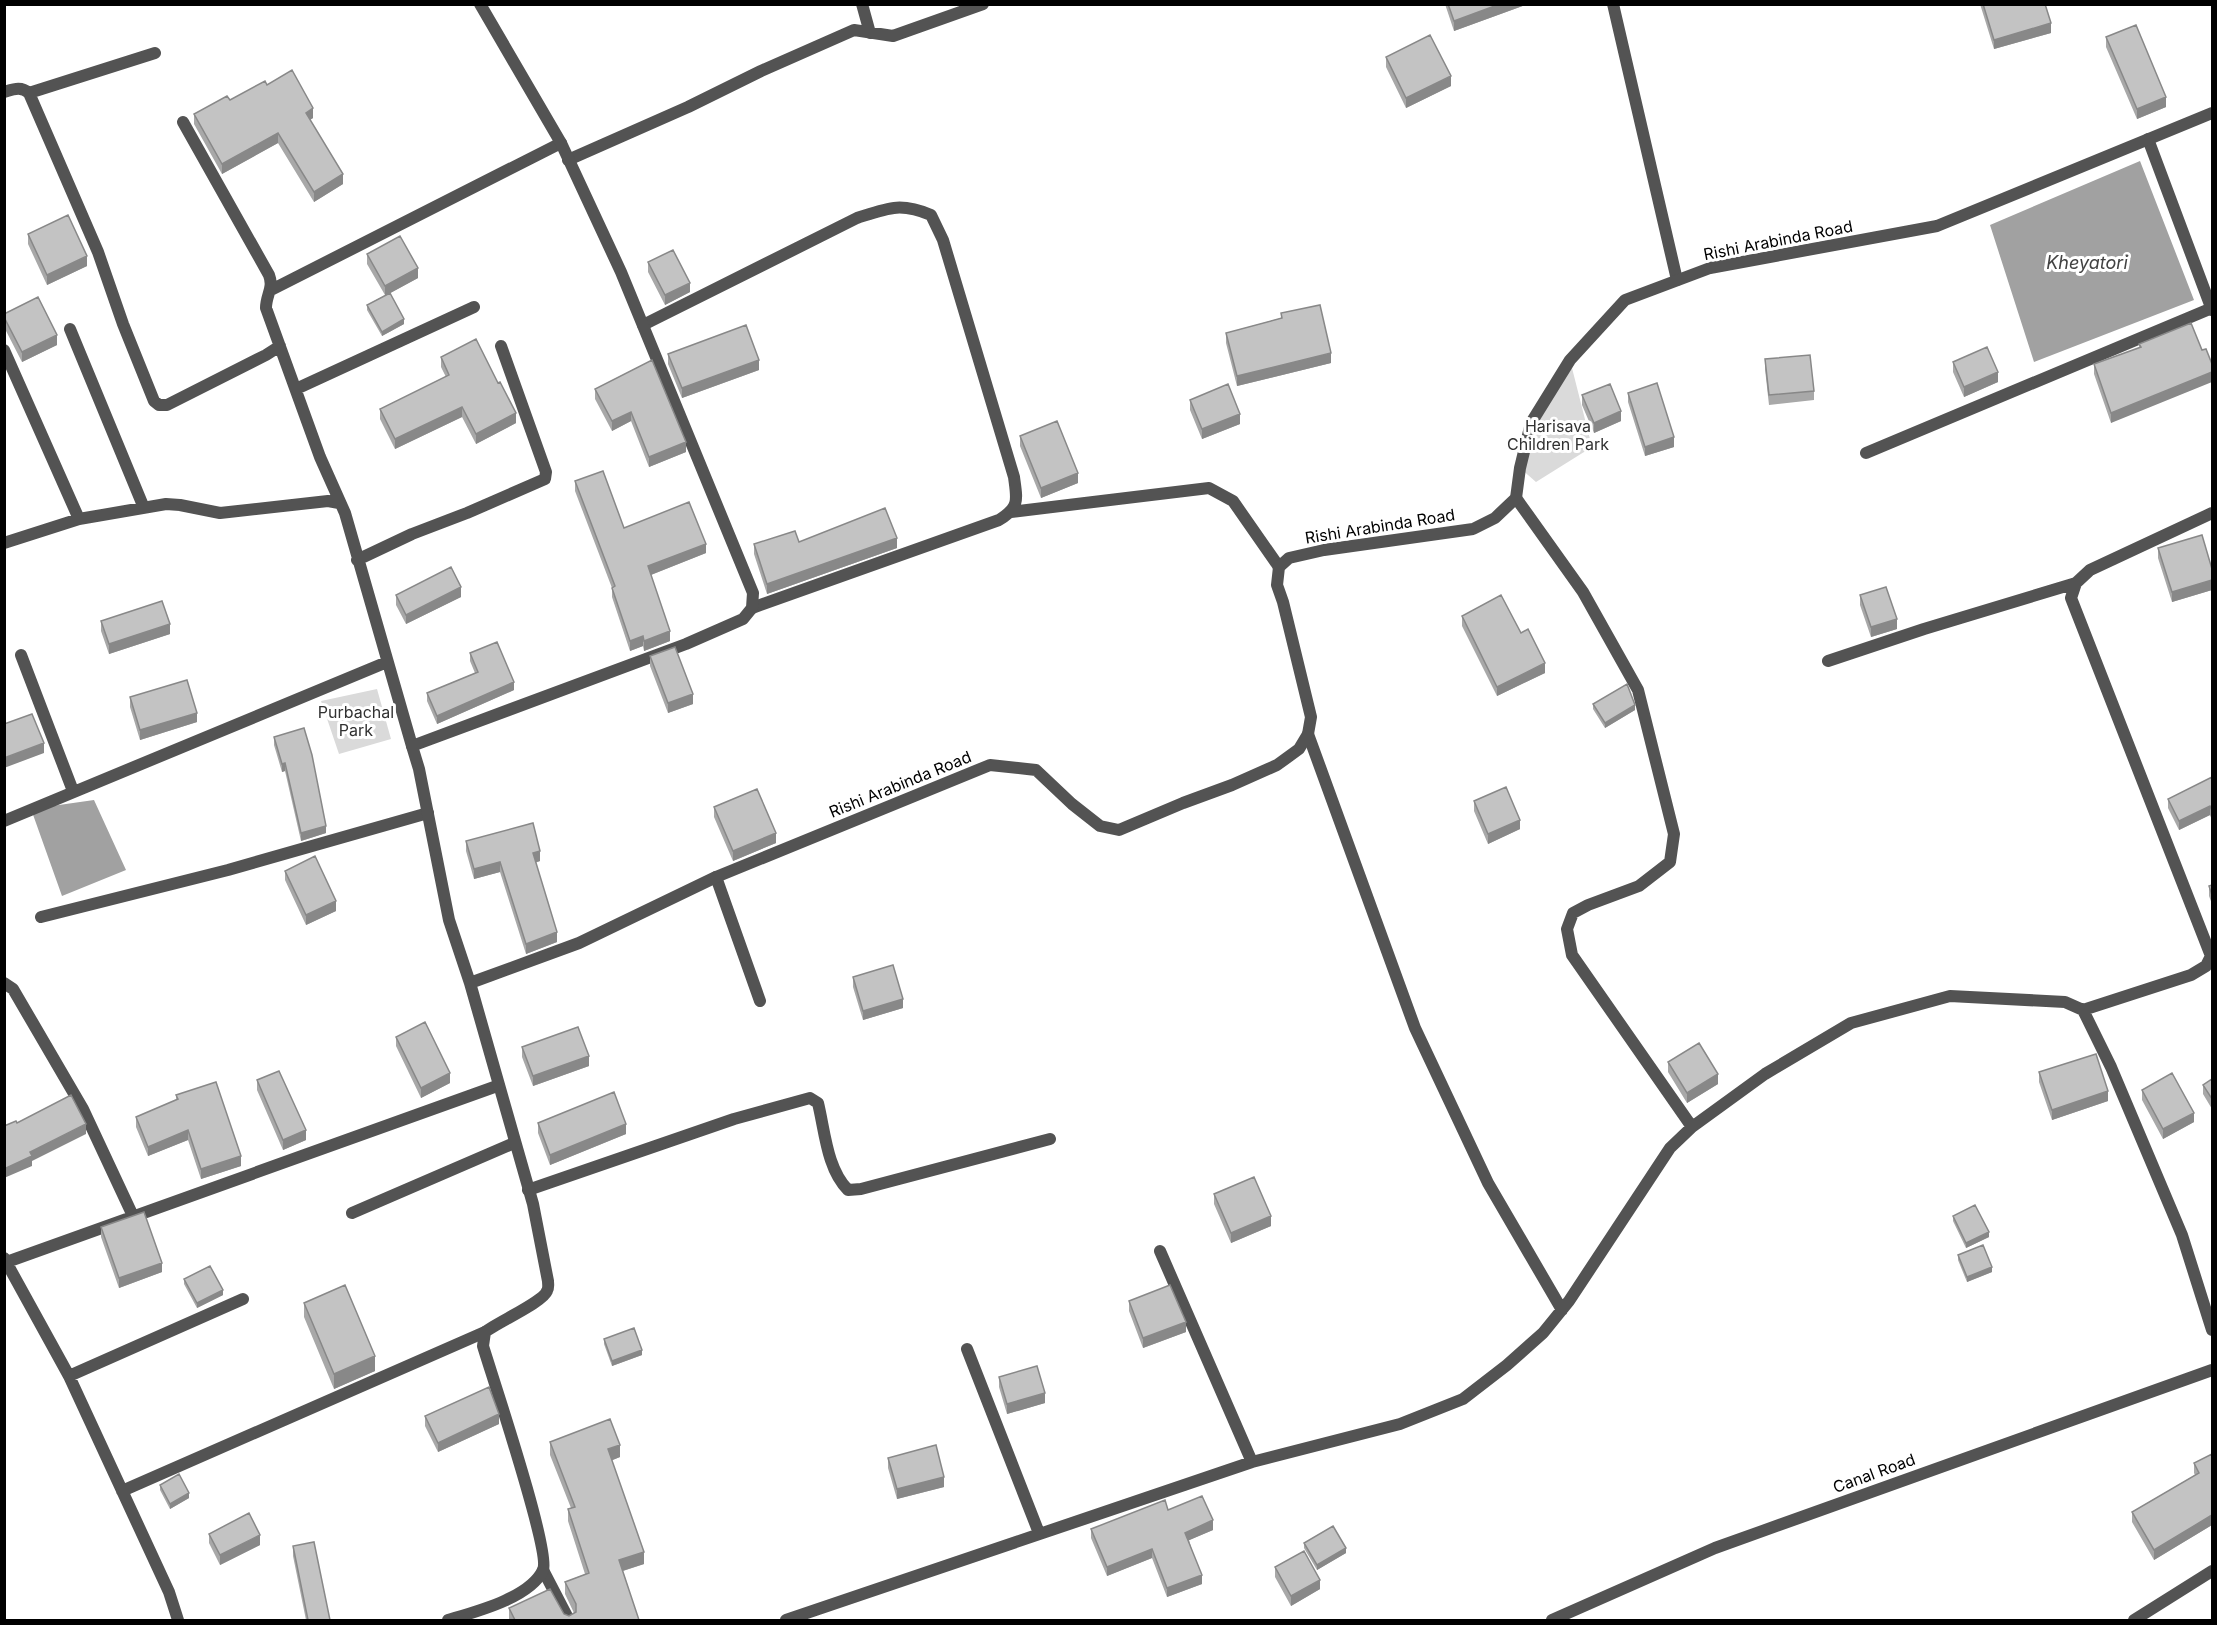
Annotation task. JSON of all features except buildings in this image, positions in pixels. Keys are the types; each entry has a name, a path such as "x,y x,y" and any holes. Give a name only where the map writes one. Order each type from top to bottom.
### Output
{"street":[{"path":"480,4 561,143 621,272 753,593 752,608"},
{"path":"862,4 870,33"},
{"path":"568,160 854,30 893,36 983,4"},
{"path":"1613,4 1677,280"},
{"path":"29,93 155,53"},
{"path":"4,92 24,88 29,93 98,252 123,324 154,401 159,405 166,405 280,346"},
{"name":"Rishi Arabinda Road","path":"1279,567 1289,558 1324,550 1473,529 1494,518 1516,498 1520,468 1531,423 1570,360 1624,300 1710,268 1937,226 2212,113"},
{"path":"122,1491 485,1332 541,1299 547,1291 548,1281 528,1190 470,983 449,920 419,768 345,513 320,457 266,308 266,299 272,283 269,275 183,122"},
{"path":"1866,453 2212,309 2148,139"},
{"path":"271,290 561,143"},
{"path":"643,325 857,218 889,208 911,207 931,215 943,240 1014,477 1017,498 1011,512"},
{"path":"296,389 474,307"},
{"path":"70,329 144,508"},
{"path":"357,560 412,534 545,480 546,472 501,346"},
{"path":"4,350 79,519"},
{"path":"412,746 686,644 743,619 752,608 999,520 1011,512 1209,488 1233,501 1279,567 1277,585 1311,717 1308,734 1415,1028 1488,1183 1562,1310"},
{"path":"1516,498 1583,592 1638,690 1674,834 1670,862 1639,886 1573,913 1567,928 1572,955 1692,1127"},
{"path":"4,543 79,519 166,504 220,513 328,501 339,503"},
{"path":"1828,661 2076,583 2090,570 2212,513"},
{"path":"2076,583 2071,598 2212,956 2206,966 2191,975 2083,1010"},
{"path":"21,655 73,791"},
{"path":"4,821 387,662"},
{"name":"Rishi Arabinda Road","path":"470,983 579,943 716,878 990,765 1036,770 1072,804 1100,826 1119,830 1183,803 1232,786 1276,765 1299,749 1308,734"},
{"path":"41,917 228,870 428,813"},
{"path":"716,878 760,1001"},
{"path":"4,983 13,988 83,1109 133,1216"},
{"path":"786,1620 1252,1462 1400,1424 1463,1399 1507,1365 1562,1310 1670,1148 1692,1127 1765,1074 1851,1023 1950,996 2065,1002 2083,1010 2111,1067 2182,1235 2212,1330"},
{"path":"178,1620 169,1592 69,1376 5,1261 497,1086"},
{"path":"528,1190 734,1119 810,1098 818,1103 834,1170 848,1190 861,1189 1050,1139"},
{"path":"352,1213 514,1143"},
{"path":"1160,1251 1252,1462"},
{"path":"69,1376 243,1299"},
{"path":"485,1332 483,1346 537,1524 544,1560 543,1570 569,1620"},
{"path":"967,1349 1039,1533"},
{"name":"Canal Road","path":"1552,1620 1714,1548 2212,1370"},
{"path":"448,1620 498,1605 528,1587 543,1570"},
{"path":"2134,1620 2212,1571"}],"green space":[{"name":"Harisava Children Park","path":"1572,368 1592,447 1536,482 1520,468 1531,423"},
{"name":"Purbachal Park","path":"377,689 391,739 339,754 321,701"}],"water":[{"name":"Kheyatori","path":"2140,161 2194,300 2034,362 1990,225"},
{"path":"94,800 126,870 62,896 31,809"}]}
